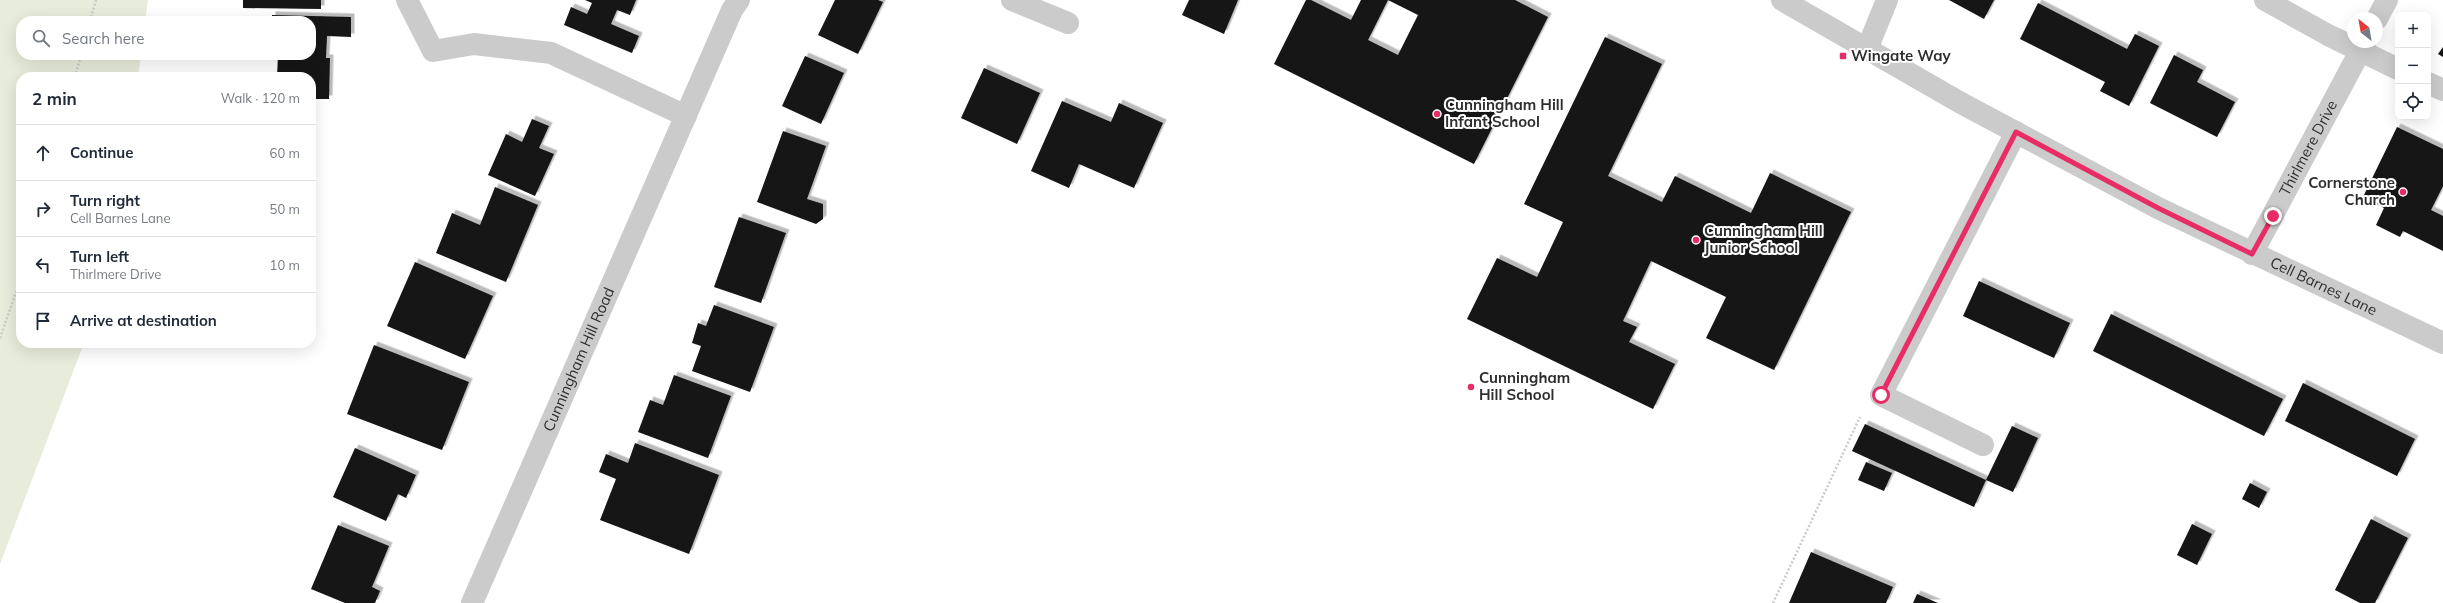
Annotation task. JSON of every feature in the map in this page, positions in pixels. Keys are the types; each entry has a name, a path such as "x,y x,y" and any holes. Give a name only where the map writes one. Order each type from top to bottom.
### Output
{"street":[{"path":"407,0 433,51 474,44 551,54 686,116"},
{"name":"Cunningham Hill Road","path":"472,603 732,10 738,0"},
{"path":"1012,0 1068,23"},
{"name":"Cell Barnes Lane","path":"1782,0 2016,132 2158,208 2252,254 2443,343"},
{"path":"1867,49 1887,0"},
{"path":"2265,0 2347,39"},
{"path":"2381,12 2387,0"},
{"name":"Thirlmere Drive","path":"2252,254 2361,48"},
{"path":"2365,48 2395,67"},
{"path":"2430,84 2443,90"},
{"path":"1983,445 1881,395 2016,132"}],"path":[{"path":"91,16 96,0"},
{"path":"76,72 80,60"},
{"path":"0,338 16,292"},
{"path":"1773,603 1859,419 1881,395"}],"green space":[{"path":"0,0 148,0 146,16 16,16 16,60 140,60 139,72 16,72 16,348 82,348 0,564"}],"building":[{"path":"243,0 321,0 321,9 243,8"},
{"path":"585,0 636,0 630,15 617,10 611,24 639,36 632,53 564,25 571,7 587,14 592,3"},
{"path":"835,0 878,0 883,2 858,54 818,35"},
{"path":"1189,0 1238,0 1224,34 1182,15"},
{"name":"Cunningham Hill Infant School","path":"1306,0 1311,0 1351,20 1361,0 1388,0 1515,0 1548,17 1474,164 1274,64","holes":["1388,0 1418,15 1398,55 1368,40"]},
{"path":"1949,0 1994,0 1984,19"},
{"path":"2038,3 2127,49 2135,34 2159,46 2129,106 2100,91 2105,82 2020,39"},
{"path":"272,15 312,16 272,16"},
{"path":"316,16 351,17 351,37 327,36 326,58 330,58 329,99 316,99 316,72 277,72 278,60 316,60"},
{"name":"Cunningham Hill Junior School","path":"1605,37 1662,64 1608,176 1662,202 1675,176 1751,213 1770,173 1851,212 1774,370 1706,338 1726,297 1651,261 1623,321 1637,327 1629,342 1675,364 1653,409 1467,319 1497,258 1537,277 1563,222 1524,204"},
{"path":"2443,47 2443,57 2438,54"},
{"path":"2174,55 2203,70 2197,82 2235,102 2217,137 2150,103"},
{"path":"805,56 844,73 821,124 782,106"},
{"path":"984,68 1040,93 1017,144 961,118"},
{"path":"1062,101 1111,122 1119,103 1163,123 1134,188 1079,164 1069,188 1031,171"},
{"path":"532,119 549,126 539,148 554,154 535,196 488,175 506,134 522,142"},
{"name":"Cornerstone Church","path":"2397,127 2443,149 2443,186 2431,210 2443,216 2443,251 2403,231 2400,237 2376,225 2384,208 2363,197"},
{"path":"783,131 826,146 807,199 823,204 823,219 816,224 757,202"},
{"path":"495,187 538,205 506,282 436,253 452,213 480,225"},
{"path":"739,217 786,233 761,303 714,287"},
{"path":"415,262 493,296 465,359 387,326"},
{"path":"1979,281 2070,323 2054,358 1963,316"},
{"path":"714,305 774,327 750,392 692,371 701,346 692,343 698,323 706,326"},
{"path":"2111,314 2283,399 2264,436 2093,351"},
{"path":"374,345 469,382 442,450 347,414"},
{"path":"674,375 731,396 708,458 638,432 650,400 663,405"},
{"path":"2303,383 2415,439 2397,476 2285,421"},
{"path":"1865,424 1986,480 1974,507 1852,451"},
{"path":"2012,426 2038,438 2013,492 1986,480"},
{"path":"635,443 719,475 689,554 600,520 616,479 599,472 606,454 628,463"},
{"path":"355,448 416,475 406,498 398,494 386,521 333,497"},
{"path":"1866,462 1892,473 1884,491 1858,480"},
{"path":"2250,483 2267,492 2259,508 2242,499"},
{"path":"2371,519 2408,538 2375,603 2360,603 2335,590"},
{"path":"2192,524 2212,534 2197,565 2177,555"},
{"path":"338,525 389,546 372,587 380,591 375,603 345,603 311,589"},
{"path":"1811,552 1893,587 1886,603 1789,603"},
{"path":"1917,594 1938,603 1913,603"}],"place":[{"name":"Wingate Way","path":"1843,56"},
{"name":"Cunningham Hill Infant School","path":"1437,114"},
{"name":"Cornerstone Church","path":"2403,192"},
{"name":"Cunningham Hill Junior School","path":"1696,240"},
{"name":"Cunningham Hill School","path":"1471,387"}],"route":[{"path":"1881,395 2016,132 2158,208 2252,254 2273,216"}]}
